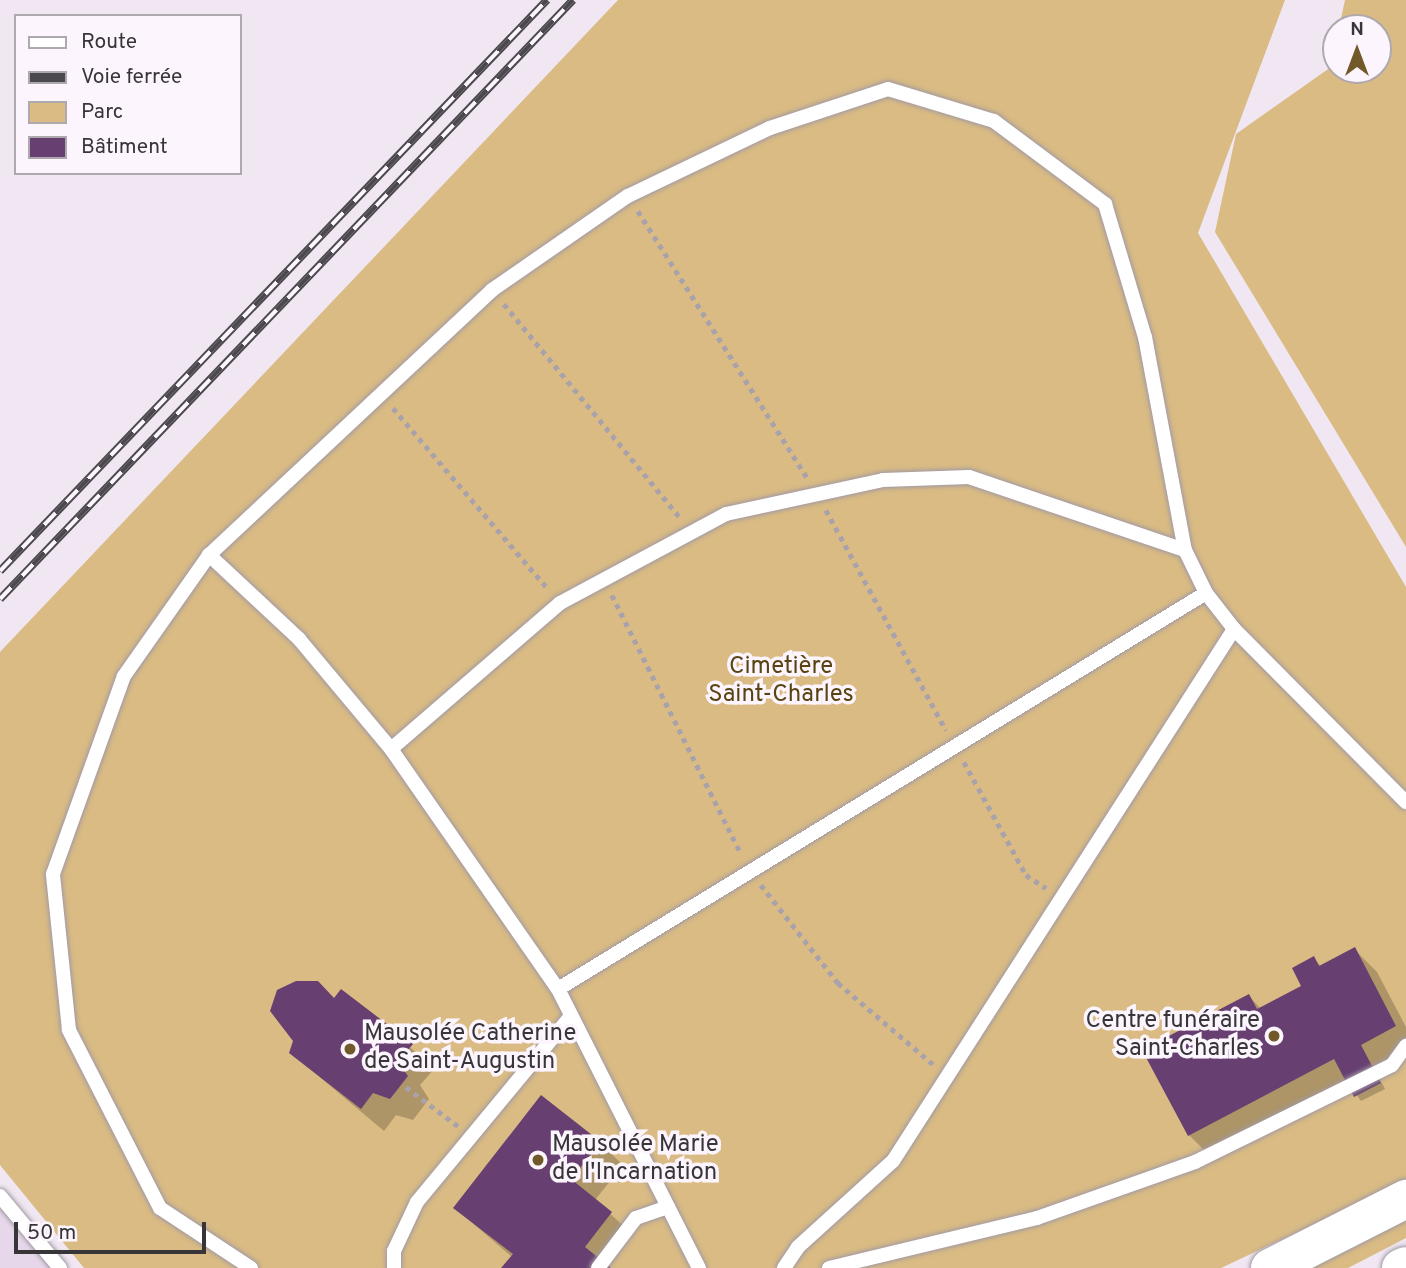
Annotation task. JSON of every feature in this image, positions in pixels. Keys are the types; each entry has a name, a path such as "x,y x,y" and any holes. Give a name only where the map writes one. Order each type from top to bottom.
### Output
{"main road":[{"path":"1270,1268 1406,1199"},
{"path":"1401,1268 1406,1266"}],"lane":[{"path":"251,1268 160,1208 69,1030 53,874 124,676 209,555 379,391 492,290 628,196 770,128 888,89 994,121 1105,204 1145,337 1185,551 1206,593 1234,629 1406,802"},
{"path":"391,749 560,603 691,530 726,514 883,480 969,477 1185,551"},
{"path":"209,555 299,639 391,749 558,989 699,1268"},
{"path":"558,989 1206,593"},
{"path":"784,1268 798,1247 893,1161 1234,629"},
{"path":"394,1268 394,1251 417,1202 571,1016"},
{"path":"829,1268 1037,1218 1195,1162 1392,1065 1406,1046"},
{"path":"0,1196 60,1268"},
{"path":"598,1268 636,1217 668,1207"}],"path":[{"path":"628,196 818,494 1026,875 1061,898"},
{"path":"492,290 691,530"},
{"path":"379,391 560,603"},
{"path":"405,1087 471,1136"}],"shaded area":[{"path":"0,1196 60,1268 0,1268"}],"green space":[{"name":"Cimetière Saint-Charles","path":"618,0 1285,0 1198,233 1406,587 1406,1181 1221,1268 84,1268 0,1165 0,652"},
{"path":"1345,0 1406,0 1406,547 1215,232 1236,134 1322,73 1322,84 1392,84 1392,14 1342,14"},
{"path":"1406,1218 1406,1238 1348,1268 1307,1268"}],"building":[{"name":"Centre funéraire Saint-Charles","path":"1355,947 1396,1026 1361,1045 1381,1083 1354,1097 1334,1059 1188,1136 1142,1050 1249,994 1257,1009 1301,986 1292,968 1314,956 1319,966"},
{"name":"Mausolée Catherine de Saint-Augustin","path":"296,981 318,981 334,998 341,989 413,1044 398,1062 408,1076 390,1099 373,1093 361,1109 289,1053 293,1041 270,1011 277,990"},
{"name":"Mausolée Marie de l'Incarnation","path":"541,1095 601,1142 571,1179 612,1212 585,1247 611,1268 501,1268 513,1254 453,1208"}],"railway":[{"path":"0,571 547,0"},
{"path":"0,599 573,0"}],"place":[{"name":"Centre funéraire Saint-Charles","path":"1274,1036"},
{"name":"Mausolée Catherine de Saint-Augustin","path":"350,1049"},
{"name":"Mausolée Marie de l'Incarnation","path":"538,1160"}]}
